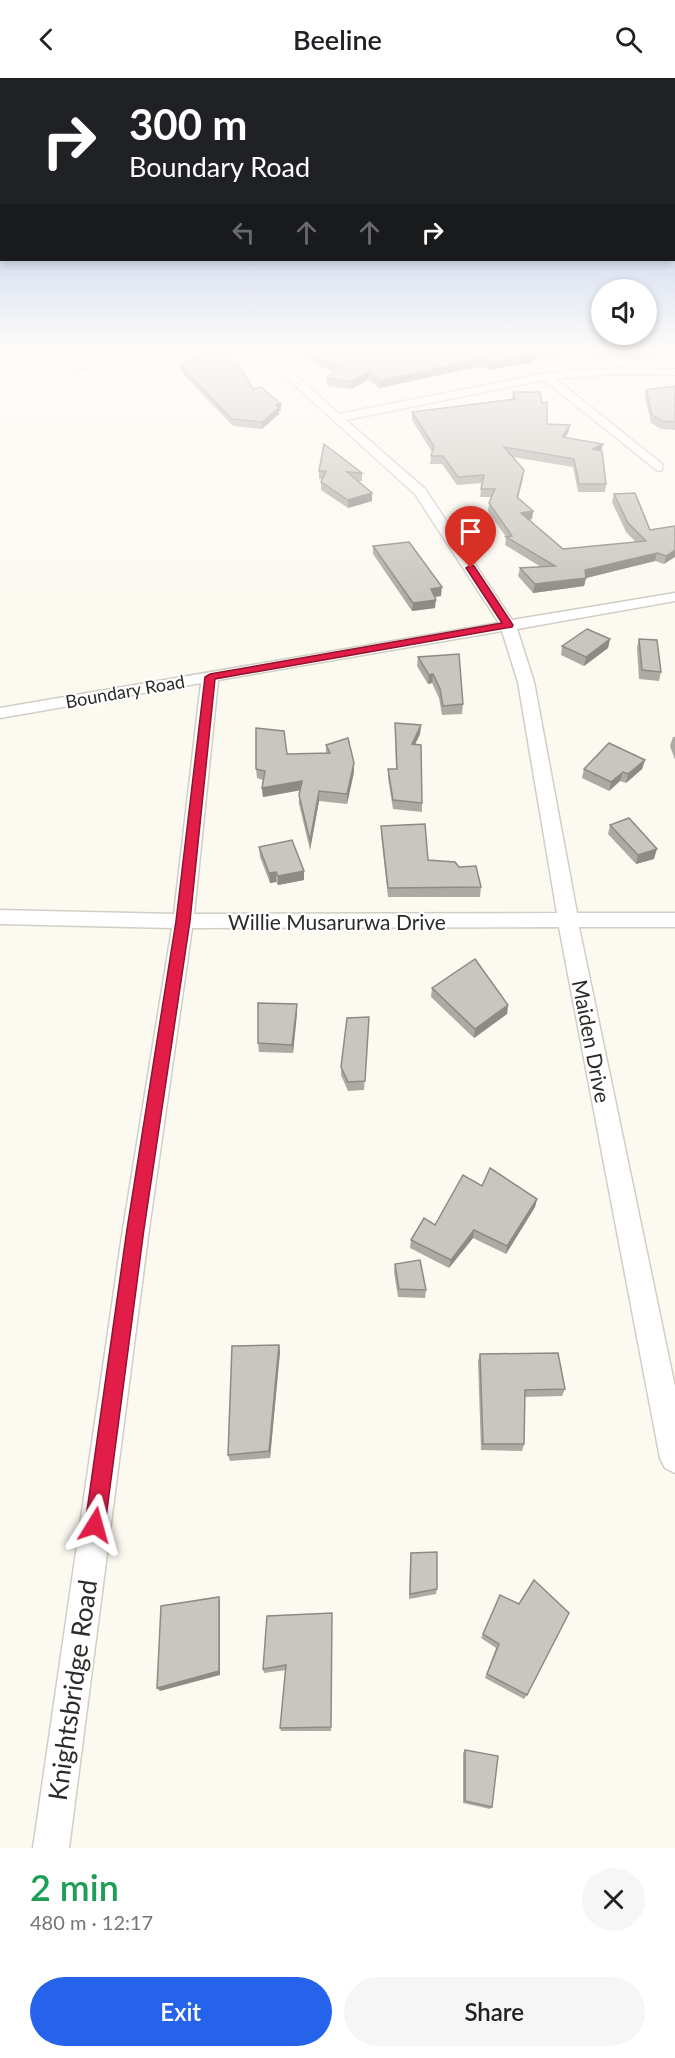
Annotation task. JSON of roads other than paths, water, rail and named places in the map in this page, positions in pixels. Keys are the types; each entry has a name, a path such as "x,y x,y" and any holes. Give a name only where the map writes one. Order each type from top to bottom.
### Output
{"street":[{"name":"Maiden Drive","path":"355,435 420,492 508,625 526,682 568,921 675,1458"},
{"path":"618,435 658,467"},
{"name":"Boundary Road","path":"0,713 675,597"},
{"name":"Knightsbridge Road","path":"51,1848 136,1229 183,921 210,677"},
{"name":"Willie Musarurwa Drive","path":"0,916 183,921 675,920"}]}
